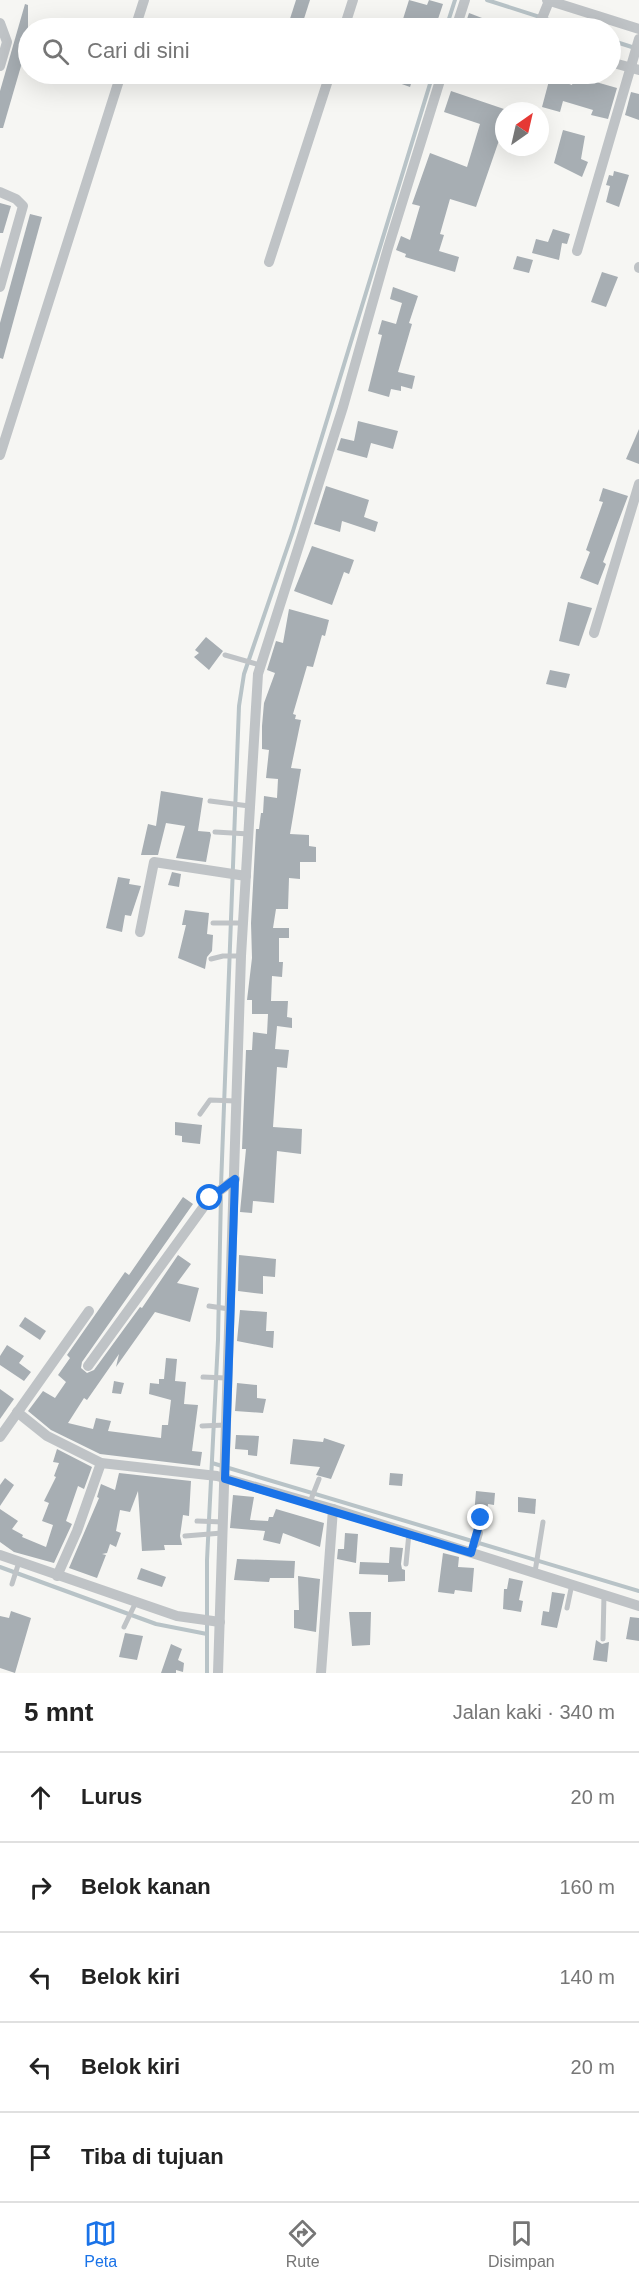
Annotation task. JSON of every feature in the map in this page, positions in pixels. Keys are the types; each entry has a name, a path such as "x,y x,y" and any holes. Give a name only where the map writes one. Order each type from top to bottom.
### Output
{"street":[{"path":"138,18 144,0"},
{"path":"347,18 353,0"},
{"path":"542,18 548,0 604,18"},
{"path":"0,23 7,42 0,66"},
{"path":"621,23 639,29"},
{"path":"577,251 636,69 634,56 639,39"},
{"path":"621,65 636,69"},
{"path":"0,455 118,84"},
{"path":"269,262 327,84"},
{"path":"218,1673 219,1528 224,1457 221,1425 225,1308 234,1179 237,956 240,923 237,875 245,834 258,665 343,407 388,248 439,84"},
{"path":"0,192 16,199 23,206 0,287"},
{"path":"594,633 639,484"},
{"path":"140,932 153,862 237,875"},
{"path":"88,1365 210,1198 234,1179"},
{"path":"0,1437 88,1311"},
{"path":"17,1412 47,1436 101,1463 222,1476 409,1533 475,1543 572,1584 639,1606"},
{"path":"57,1576 77,1531 101,1463"},
{"path":"321,1673 333,1509"},
{"path":"0,1555 19,1565 57,1576 135,1605 199,1620 217,1621"}],"lane":[{"path":"225,655 258,665"},
{"path":"210,801 246,805"},
{"path":"215,832 245,834"},
{"path":"213,923 240,923"},
{"path":"212,959 237,956"},
{"path":"200,1114 210,1100 234,1101"},
{"path":"210,1306 225,1308"},
{"path":"205,1377 223,1378"},
{"path":"204,1425 221,1425"},
{"path":"310,1502 320,1479"},
{"path":"475,1543 481,1518"},
{"path":"200,1521 219,1528"},
{"path":"536,1567 543,1522"},
{"path":"185,1536 219,1528"},
{"path":"406,1564 409,1533"},
{"path":"13,1581 19,1565"},
{"path":"567,1608 572,1584"},
{"path":"603,1639 604,1595"},
{"path":"124,1627 135,1605"}],"building":[{"path":"296,0 310,0 304,18 290,18"},
{"path":"409,0 427,5 429,0 443,4 438,18 403,18"},
{"path":"25,4 28,5 28,18 21,18"},
{"path":"469,13 482,18 467,18"},
{"path":"18,28 18,76 3,128 0,128 0,91"},
{"path":"548,84 603,84 617,88 608,119 591,115 593,110 563,101 560,112 549,109 549,102 543,102"},
{"path":"451,91 495,106 495,152 476,207 450,199 440,234 444,235 439,251 459,257 455,272 405,257 406,254 396,250 401,236 410,240 420,206 412,204 430,153 467,167 480,124 444,112"},
{"path":"631,92 639,94 639,120 625,115"},
{"path":"563,130 585,136 581,159 588,162 582,177 554,163"},
{"path":"614,171 629,175 619,207 606,202 610,186 606,185 609,175 613,176"},
{"path":"0,203 11,206 3,233 0,233"},
{"path":"30,214 42,217 3,359 0,358 0,323"},
{"path":"553,229 570,234 567,244 562,243 559,260 532,253 536,239 548,242"},
{"path":"517,256 533,260 529,273 513,269"},
{"path":"602,272 618,277 606,307 591,302"},
{"path":"393,287 418,296 409,323 412,324 398,372 415,376 412,389 401,386 401,391 391,389 389,397 368,391 382,335 378,334 382,320 396,324 402,303 390,299"},
{"path":"358,421 398,431 393,449 371,443 367,458 337,450 341,438 354,441"},
{"path":"639,429 639,464 626,459"},
{"path":"326,486 369,500 364,517 378,522 375,532 342,521 340,532 314,524"},
{"path":"603,488 628,496 603,562 606,564 598,585 580,578 590,552 586,550 603,502 599,501"},
{"path":"312,546 354,560 349,574 344,572 332,605 294,591"},
{"path":"568,602 592,608 579,646 559,641"},
{"path":"289,609 329,620 313,667 307,666 293,714 296,715 295,719 301,720 291,768 301,769 290,834 309,835 309,846 316,847 316,862 300,862 300,879 289,878 288,909 276,909 273,928 289,928 289,938 279,938 279,962 283,962 282,977 272,976 271,1001 288,1001 287,1017 292,1018 292,1028 277,1026 275,1049 289,1050 287,1068 277,1067 273,1127 302,1129 301,1154 277,1151 274,1203 253,1201 252,1213 240,1212 246,1149 242,1149 246,1050 252,1050 253,1032 267,1034 268,1014 252,1014 252,1000 247,1000 252,958 251,923 256,829 259,829 261,813 263,813 264,796 277,798 278,779 266,778 269,750 262,749 262,726 264,703 275,673 267,670 276,641 283,643"},
{"path":"206,637 223,651 209,670 194,657 199,653 195,650"},
{"path":"550,670 570,674 566,688 546,684"},
{"path":"161,791 203,798 198,831 210,832 211,835 206,862 176,858 185,826 166,823 158,855 141,855 148,824 156,826"},
{"path":"172,872 181,874 179,887 168,885"},
{"path":"118,877 130,879 129,884 141,886 131,916 125,915 122,932 106,928"},
{"path":"185,910 209,913 207,934 213,935 212,951 207,957 205,969 178,958 186,925 182,925"},
{"path":"175,1122 202,1125 200,1144 182,1142 182,1136 175,1135"},
{"path":"183,1197 193,1204 82,1362 81,1368 87,1373 94,1370 140,1307 142,1308 178,1255 191,1264 177,1283 199,1288 190,1322 155,1312 116,1367 119,1354 87,1400 84,1398 68,1423 93,1429 96,1418 111,1421 108,1431 161,1438 162,1425 168,1425 171,1400 149,1394 150,1383 159,1384 159,1379 164,1379 166,1358 177,1359 175,1381 186,1382 184,1404 198,1405 192,1451 202,1452 200,1466 100,1454 51,1430 28,1411 43,1391 55,1398 66,1382 58,1375 70,1358 67,1355 125,1272 129,1275"},
{"path":"239,1255 276,1259 275,1277 263,1276 263,1294 238,1291"},
{"path":"240,1310 267,1312 266,1331 274,1331 273,1348 237,1341"},
{"path":"25,1317 46,1331 40,1340 19,1326"},
{"path":"7,1345 24,1356 19,1363 31,1372 24,1381 0,1365 0,1356"},
{"path":"114,1381 124,1383 121,1394 112,1393"},
{"path":"237,1383 257,1385 257,1398 266,1399 263,1413 235,1411"},
{"path":"0,1389 14,1399 0,1419"},
{"path":"236,1435 259,1436 257,1456 248,1455 248,1450 235,1449"},
{"path":"324,1438 345,1445 331,1479 316,1475 320,1467 290,1464 293,1439 323,1442"},
{"path":"57,1449 92,1467 84,1489 78,1486 66,1521 72,1524 54,1563 14,1552 0,1542 0,1509 18,1521 12,1529 23,1535 22,1537 46,1547 53,1525 42,1521 49,1503 44,1501 56,1477 54,1476 59,1463 53,1462"},
{"path":"119,1473 191,1481 189,1516 183,1515 180,1536 182,1545 164,1545 165,1550 142,1551 138,1491 130,1512 120,1510 116,1531 121,1533 116,1547 110,1544 107,1553 102,1554 106,1555 97,1578 69,1568 99,1498 97,1497 101,1484 115,1490"},
{"path":"390,1473 403,1474 402,1486 389,1485"},
{"path":"5,1478 14,1485 0,1506 0,1485"},
{"path":"476,1491 495,1493 494,1505 488,1504 487,1518 481,1513 474,1516"},
{"path":"233,1495 254,1497 250,1520 268,1521 269,1517 273,1517 276,1509 324,1523 320,1547 283,1533 280,1544 263,1540 265,1531 230,1528"},
{"path":"518,1497 536,1499 535,1514 518,1512"},
{"path":"345,1533 358,1534 356,1563 337,1559 338,1549 344,1549"},
{"path":"390,1547 403,1548 401,1564 402,1569 405,1570 405,1581 388,1582 388,1575 359,1574 360,1562 389,1563"},
{"path":"443,1553 459,1557 458,1567 474,1568 472,1592 455,1590 454,1594 438,1592"},
{"path":"237,1559 295,1561 294,1578 270,1578 269,1582 234,1580"},
{"path":"141,1568 166,1577 162,1587 137,1579"},
{"path":"298,1576 320,1579 316,1632 294,1628 294,1610 299,1610"},
{"path":"509,1578 523,1581 519,1600 523,1601 521,1612 503,1609 504,1589 507,1589"},
{"path":"552,1592 565,1594 557,1628 541,1625 543,1611 549,1612"},
{"path":"11,1611 31,1618 15,1673 0,1668 0,1616 9,1618"},
{"path":"349,1612 371,1612 370,1645 352,1646"},
{"path":"630,1617 639,1618 639,1641 626,1639"},
{"path":"125,1633 143,1636 137,1660 119,1657"},
{"path":"596,1640 602,1644 609,1642 607,1662 593,1660"},
{"path":"171,1644 182,1649 178,1660 184,1663 183,1672 176,1670 176,1673 161,1673"}],"waterway":[{"path":"449,18 455,0"},
{"path":"487,0 543,18"},
{"path":"621,44 635,48"},
{"path":"221,1186 239,706 244,674 293,531 430,84"},
{"path":"207,1673 207,1560 218,1340 221,1194"},
{"path":"212,1463 639,1591"},
{"path":"0,1567 156,1624 207,1634"}],"route":[{"path":"210,1198 235,1179 225,1479 333,1509 471,1553 481,1518"}]}
